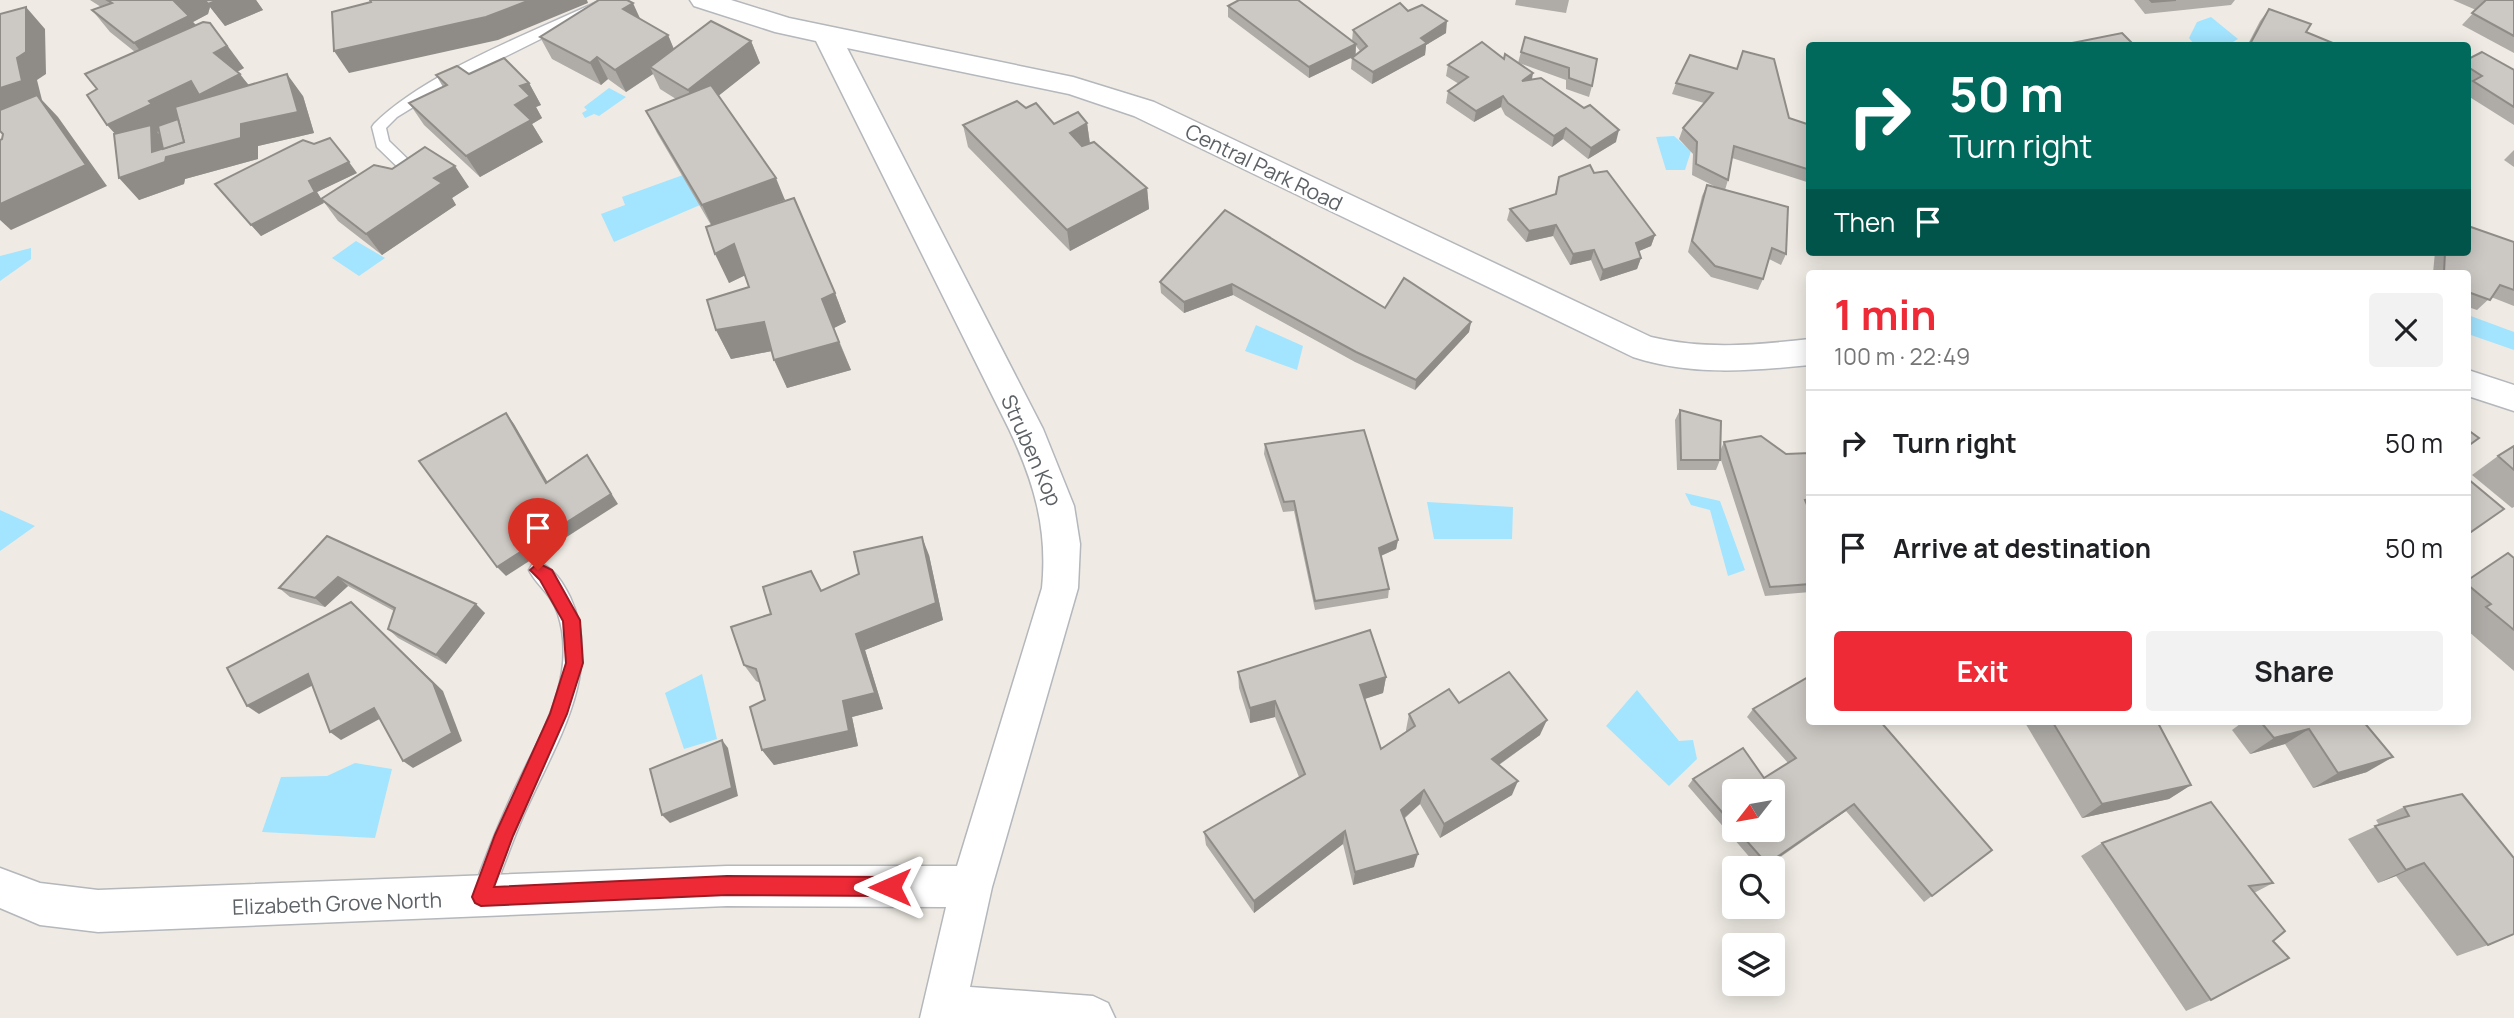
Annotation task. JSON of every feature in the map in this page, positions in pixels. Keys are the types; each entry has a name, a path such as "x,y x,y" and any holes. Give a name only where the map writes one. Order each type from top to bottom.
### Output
{"street":[{"name":"Central Park Road","path":"703,0 749,16 826,34 1073,86 1144,109 1644,348 1679,356 1719,360 1806,352"},
{"name":"Struben Kop","path":"826,34 1026,429 1045,469 1062,518 1064,561 1060,588 971,887 944,1012"},
{"path":"2471,384 2514,398"},
{"name":"Elizabeth Grove North","path":"0,888 40,904 98,911 727,886 971,887"},
{"path":"944,1012 1093,1018"}],"lane":[{"path":"416,176 382,143 379,127 387,117 429,91 611,0"},
{"path":"481,897 504,835 562,704 574,663 572,620 546,575 538,570"}],"water":[{"path":"2211,17 2238,39 2233,42 2192,42 2189,38 2197,22"},
{"path":"609,88 626,97 599,116 594,114 585,118 582,113 587,110 584,107"},
{"path":"1674,136 1691,151 1685,170 1666,170 1656,137"},
{"path":"683,175 700,205 614,242 601,214 625,205 622,197"},
{"path":"356,241 385,258 359,276 332,258"},
{"path":"31,248 31,259 0,281 0,256"},
{"path":"2471,316 2514,332 2514,350 2471,335"},
{"path":"1256,325 1303,346 1297,370 1245,351"},
{"path":"1685,493 1720,501 1745,570 1728,576 1710,510 1691,505"},
{"path":"1427,502 1513,507 1512,539 1434,539"},
{"path":"0,510 35,526 0,551"},
{"path":"702,674 717,739 684,749 665,693"},
{"path":"1637,690 1679,741 1693,740 1697,759 1669,786 1606,726"},
{"path":"355,763 392,769 375,838 262,832 281,777 327,776"}],"building":[{"path":"107,0 175,0 189,16 134,43 92,10 112,3"},
{"path":"370,0 530,0 486,17 334,51 332,12 371,2"},
{"path":"599,0 627,0 633,3 623,9 668,35 615,70 597,57 590,63 540,37"},
{"path":"1239,0 1298,0 1356,44 1309,67 1228,6"},
{"path":"2486,0 2514,0 2514,36 2472,13"},
{"path":"1400,3 1408,11 1422,5 1447,21 1421,38 1427,43 1373,72 1352,58 1367,46 1353,30"},
{"path":"26,7 26,52 17,58 22,81 0,88 0,14"},
{"path":"2269,9 2311,24 2306,32 2330,42 2251,42"},
{"path":"711,21 751,41 688,90 650,67"},
{"path":"203,22 210,23 227,46 214,53 240,74 199,95 191,81 149,101 152,104 107,125 87,95 97,89 85,74"},
{"path":"2122,33 2131,42 2077,42"},
{"path":"1525,37 1597,59 1592,86 1569,78 1569,68 1521,52"},
{"path":"1482,42 1504,59 1505,54 1533,73 1522,81 1541,78 1584,108 1590,105 1619,130 1591,148 1566,128 1554,136 1508,103 1503,96 1476,111 1448,91 1468,77 1448,65"},
{"path":"1743,51 1774,59 1789,118 1806,124 1806,169 1734,146 1728,180 1696,164 1697,142 1683,128 1713,93 1676,83 1690,55 1737,69"},
{"path":"2482,52 2514,70 2514,107 2473,81 2482,76 2471,69 2471,58"},
{"path":"504,58 529,83 520,86 530,96 515,105 531,120 466,156 409,103 447,85 436,75 457,66 469,74"},
{"path":"287,74 298,112 241,124 241,138 166,157 165,162 119,178 114,134 151,125 152,152 184,142 175,107"},
{"path":"711,85 776,178 702,205 646,111"},
{"path":"37,95 86,165 0,204 0,140 3,134 0,131 0,110"},
{"path":"1017,101 1026,108 1036,103 1054,124 1078,112 1087,123 1070,133 1082,146 1094,142 1147,188 1067,230 963,125"},
{"path":"178,119 184,142 163,149 158,126"},
{"path":"330,138 349,162 309,181 315,192 251,225 215,184 303,140 314,144"},
{"path":"425,147 455,166 434,178 442,183 366,234 321,199 374,165 392,169"},
{"path":"1590,165 1594,173 1607,171 1655,235 1636,243 1641,258 1603,270 1594,250 1573,254 1556,225 1529,231 1510,209 1556,194 1559,177"},
{"path":"1707,185 1788,207 1786,254 1772,248 1763,279 1715,266 1692,241"},
{"path":"794,198 835,293 822,299 839,342 774,360 764,322 716,330 707,300 749,287 734,244 715,254 706,227"},
{"path":"1225,210 1385,308 1404,278 1471,322 1416,380 1356,352 1232,284 1184,302 1160,282"},
{"path":"2471,227 2514,242 2514,290 2500,285 2490,300 2471,293 2471,270 2444,270 2445,256 2471,256"},
{"path":"1680,410 1721,421 1720,460 1681,460"},
{"path":"506,413 546,483 587,455 611,494 497,567 419,461"},
{"path":"1364,430 1398,540 1379,548 1389,589 1315,601 1294,501 1284,502 1265,444"},
{"path":"2471,432 2479,438 2471,444"},
{"path":"1761,436 1786,454 1806,453 1806,584 1770,587 1724,442"},
{"path":"2514,446 2514,470 2498,456"},
{"path":"2471,482 2504,509 2471,532"},
{"path":"327,536 476,604 436,655 388,629 395,608 338,577 315,598 279,588"},
{"path":"922,537 936,603 856,634 875,693 843,701 849,731 762,750 750,707 765,700 756,669 744,665 731,627 771,614 763,587 811,571 821,591 859,574 854,552"},
{"path":"2508,553 2514,558 2514,630 2486,607 2491,604 2471,587 2471,578"},
{"path":"351,602 433,683 452,733 403,761 374,708 330,732 308,674 247,706 227,668"},
{"path":"1370,630 1386,677 1360,685 1381,749 1415,726 1409,714 1449,689 1459,703 1509,672 1547,720 1492,759 1518,781 1444,824 1424,790 1401,810 1418,854 1355,872 1345,831 1254,901 1204,832 1305,774 1275,701 1250,708 1238,672"},
{"path":"1806,678 1806,725 1883,725 1992,850 1932,896 1854,804 1779,856 1760,856 1748,842 1785,842 1785,779 1722,779 1722,812 1693,779 1743,748 1764,778 1796,758 1753,709"},
{"path":"2054,725 2159,725 2191,785 2102,804"},
{"path":"2263,725 2366,725 2393,757 2338,773 2309,729 2274,738"},
{"path":"722,740 732,788 662,815 650,769"},
{"path":"2462,794 2514,858 2514,934 2488,945 2424,863 2406,870 2375,826 2409,816 2404,807"},
{"path":"2211,802 2273,883 2249,886 2285,931 2273,941 2289,958 2211,1000 2102,843"}],"route":[{"path":"538,570 546,575 572,620 574,663 570,685 504,835 481,897 727,886 890,887"}]}
